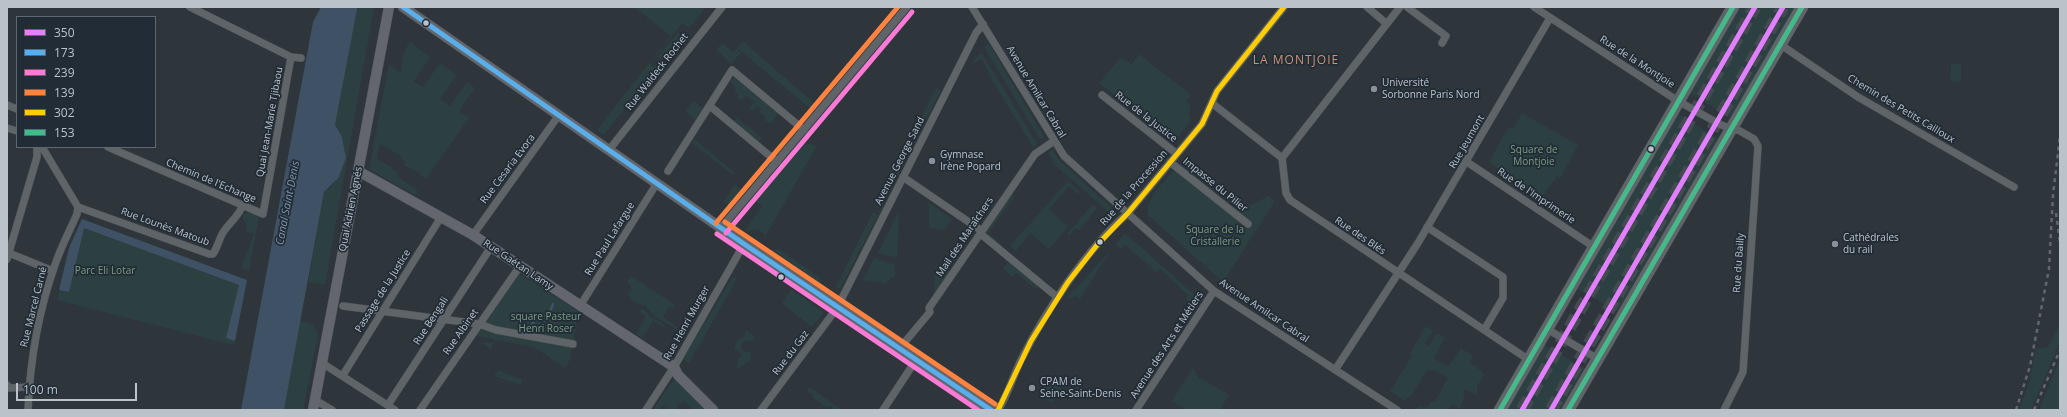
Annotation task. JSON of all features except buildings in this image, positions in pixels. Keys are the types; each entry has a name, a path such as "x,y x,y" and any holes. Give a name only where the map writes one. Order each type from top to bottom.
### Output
{"main road":[{"path":"1500,410 1733,7"},
{"path":"1568,410 1781,46 1802,7"}],"street":[{"path":"190,7 291,57 301,58"},
{"name":"Quai Adrien Agnés","path":"314,405 389,7"},
{"path":"402,7 837,308 991,410"},
{"name":"Rue Waldeck Rochet","path":"609,150 722,7"},
{"path":"721,228 907,7"},
{"name":"Avenue Amilcar Cabral","path":"972,7 1064,156 1214,291 1397,410"},
{"name":"Rue de la Procession","path":"998,410 1021,360 1057,297 1114,226 1128,213 1202,124 1213,104 1217,91 1284,7"},
{"path":"1367,7 1389,22"},
{"path":"1213,104 1282,158 1400,7"},
{"path":"1407,7 1446,36 1442,43"},
{"name":"Rue de la Montjoie","path":"1534,7 1678,101 1732,129"},
{"name":"Rue Jeumont","path":"1335,370 1398,273 1467,162 1550,18"},
{"name":"Avenue George Sand","path":"837,308 976,33 983,24"},
{"name":"Chemin des Petits Cailloux","path":"1781,46 1858,97 2014,187"},
{"name":"Quai Jean-Marie Tjibaou","path":"263,214 291,57"},
{"path":"668,171 732,70 804,130"},
{"name":"Rue de la Justice","path":"1102,95 1177,154"},
{"path":"710,106 777,162"},
{"name":"Rue Cesaria Evora","path":"473,235 559,116"},
{"name":"Rue du Bailly","path":"1724,410 1743,372 1758,146 1754,139 1740,131 1732,129"},
{"name":"Mail des Maraîchers","path":"899,348 930,312 929,308 1035,154 1054,142"},
{"path":"37,148 38,157 8,256 53,271"},
{"path":"43,148 78,211"},
{"name":"Chemin de l'Echange","path":"110,148 263,214"},
{"name":"Rue des Blés","path":"1282,158 1286,193 1290,200 1529,360"},
{"name":"Impasse du Pilier","path":"1170,162 1248,224"},
{"name":"Rue de l'Imprimerie","path":"1467,162 1594,247"},
{"name":"Rue Gaétan Lamy","path":"358,171 473,235 674,367"},
{"path":"903,178 979,229 980,232 1057,297"},
{"name":"Rue Paul Lafargue","path":"580,306 657,183"},
{"name":"Rue Lounès Matoub","path":"78,211 209,254 213,254 225,230 236,219 243,205"},
{"name":"Rue Marcel Carné","path":"28,410 29,387 36,339 53,271 65,239 78,211"},
{"name":"Passage de la Justice","path":"343,376 440,217"},
{"path":"1427,227 1503,277 1503,298 1484,330"},
{"name":"Rue Henri Murger","path":"646,410 674,367 744,244"},
{"name":"Rue Bengali","path":"388,405 491,247"},
{"name":"Rue Albinet","path":"420,410 520,266"},
{"name":"Avenue des Arts et Métiers","path":"1136,410 1214,291"},
{"path":"343,306 383,310 479,324 496,330 573,344"},
{"name":"Rue du Gaz","path":"761,410 837,308"},
{"path":"1547,329 1598,359"},
{"path":"883,410 916,360"},
{"path":"322,364 395,410"},
{"path":"674,367 678,375 713,410"},
{"path":"7,384 9,388 29,387"},
{"path":"314,405 332,410"}],"green space":[{"path":"356,7 374,7 325,285 308,282 324,192 338,177 344,161 345,152 343,143 335,125"},
{"path":"634,7 706,7 689,28 682,23 654,60 653,59 671,36"},
{"path":"1738,7 1798,7 1732,118 1689,93"},
{"path":"678,32 683,36 663,61 658,57"},
{"path":"743,41 815,104 811,109 737,48"},
{"path":"410,42 430,57 414,81 423,87 440,63 457,75 440,99 450,106 467,82 475,88 459,111 469,118 426,179 420,175 421,174 404,165 406,162 400,158 401,156 380,144 377,159 393,168 392,169 398,173 397,176 418,191 415,195 369,169 389,65 401,73 404,51"},
{"path":"722,43 733,52 736,49 741,53 731,64 716,50"},
{"path":"989,44 1044,137 1040,139 984,47"},
{"path":"982,53 1037,144 1034,148 992,80 982,59 972,64 976,57"},
{"path":"1139,54 1191,95 1186,102 1191,106 1189,113 1191,121 1173,142 1099,83 1121,57 1131,64"},
{"path":"649,63 656,69 604,135 597,130"},
{"path":"1951,64 1961,64 1961,82 1950,81"},
{"path":"735,75 779,113 770,124 759,112 761,109 758,106 753,111 749,108 754,102 746,96 741,101 737,97 739,95 734,91 736,88 731,82"},
{"path":"936,88 941,90 924,123 919,121"},
{"path":"694,101 703,109 695,120 686,111"},
{"name":"Square de Montjoie","path":"1522,113 1578,145 1560,179 1557,176 1541,199 1489,162 1509,126 1513,129"},
{"path":"1678,114 1721,140 1620,313 1578,289"},
{"path":"737,118 762,138 758,142 733,122"},
{"path":"694,139 735,173 733,175 692,143"},
{"path":"809,144 817,146 766,235 758,229 744,232 762,206 754,200 800,145"},
{"path":"1052,149 1059,160 1114,210 1111,214 1054,164 1048,153"},
{"path":"900,159 905,161 881,209 876,206"},
{"name":"Square de la Cristallerie","path":"1176,169 1234,215 1268,196 1275,201 1223,282 1149,216 1149,203 1152,197 1161,184"},
{"path":"1068,181 1080,192 1078,194 1069,186 1049,209 1068,227 1049,249 1030,233 1016,251 1010,246"},
{"path":"735,184 742,190 730,205 722,200 725,200"},
{"path":"1011,193 1015,196 988,233 1002,245 999,248 986,236 988,234 984,231"},
{"path":"929,203 952,219 944,230 929,228"},
{"path":"1093,204 1097,208 1079,230 1076,228 1069,236 1067,234"},
{"path":"899,211 897,258 878,253"},
{"path":"250,212 259,216 249,271 241,268 254,234 246,231 246,223 242,218 244,214"},
{"path":"873,212 878,215 840,289 836,287"},
{"name":"Parc Eli Lotar","path":"82,219 247,280 234,345 57,300 69,248"},
{"path":"1125,233 1195,295 1191,302 1186,299 1187,294 1160,269 1157,273 1125,245 1121,249 1115,245"},
{"path":"779,249 820,278 821,284 772,250"},
{"path":"1111,250 1080,299 1075,296 1072,298 1067,298"},
{"path":"874,258 895,265 895,275 885,283 863,280"},
{"path":"1009,261 1039,286 1036,289 1016,273 1013,277 1003,269"},
{"path":"935,270 951,270 934,296"},
{"name":"square Pasteur Henri Roser","path":"519,274 578,311 570,360 565,368 534,347 495,340 491,349 481,342 493,343 494,339 477,336"},
{"path":"631,276 675,305 674,308 669,307 663,317 677,327 673,332 674,328 672,326 655,317 644,305 630,299 628,294 632,288 627,281"},
{"path":"733,277 737,279 689,363 682,359"},
{"path":"791,289 824,312 812,327 782,304"},
{"path":"643,309 652,318 661,322 665,328 653,321 642,338 636,334 646,317 639,311"},
{"path":"300,321 313,324 318,335 303,410 284,410"},
{"path":"2060,324 2060,342 2031,410 2019,410 2030,380 2036,349 2048,347"},
{"path":"1426,326 1433,331 1425,343 1429,346 1437,333 1445,338 1434,358 1448,367 1461,348 1473,356 1470,362 1485,374 1477,386 1477,395 1465,389 1463,392 1465,394 1460,409 1452,404 1448,410 1417,409 1420,406 1426,408 1432,401 1435,402 1448,378 1436,371 1427,370 1410,397 1408,396 1405,401 1390,391 1412,356 1410,353"},
{"path":"746,330 755,337 754,340 744,341 741,344 743,351 750,352 751,360 737,369 738,359 742,354 734,348 738,340 744,337"},
{"path":"1544,345 1588,370 1564,410 1506,410"},
{"path":"2060,359 2060,410 2039,410"},
{"path":"1193,368 1198,377 1229,395 1220,410 1186,410 1172,401"},
{"path":"498,370 523,380 520,385 494,376"},
{"path":"1046,380 1062,389 1052,403 1040,395"},
{"path":"673,381 676,381 707,410 694,410 684,401 680,403 675,410 671,410 664,404 659,410 653,410"},
{"path":"809,387 841,409 835,410 830,406 828,408 813,398 814,396 807,391"}],"water":[{"name":"Canal Saint-Denis","path":"321,7 356,7 357,9 335,125 342,137 346,158 339,177 324,192 284,410 241,410 313,22"},
{"path":"82,219 247,280 235,341 226,338 239,285 84,228 69,292 59,290 69,248"}],"waterway":[{"path":"527,332 535,320 548,314 553,304"}],"tunnel":[{"path":"1522,410 1755,7"},
{"path":"1551,410 1783,7"}],"railway":[{"path":"2016,410 2030,366 2049,269 2053,195 2060,136"},
{"path":"2056,213 2060,242"},
{"path":"2034,410 2060,350"}],"transit line":[{"name":"173","path":"403,7 744,244 991,410"},
{"name":"139","path":"716,223 898,7"},
{"name":"302","path":"998,410 1031,341 1068,282 1097,245 1128,213 1202,124 1217,91 1284,7"},
{"name":"153","path":"1500,410 1733,7"},
{"name":"350","path":"1522,410 1755,7"},
{"name":"350","path":"1551,410 1783,7"},
{"name":"153","path":"1568,410 1802,7"},
{"name":"239","path":"726,233 912,12"},
{"name":"139","path":"725,222 995,404"},
{"name":"239","path":"717,234 978,410"}],"place":[{"name":"Université Sorbonne Paris Nord","path":"1374,89"},
{"name":"Gymnase Irène Popard","path":"932,161"},
{"name":"Cathédrales du rail","path":"1835,244"},
{"name":"CPAM de Seine-Saint-Denis","path":"1032,388"}],"district":[{"name":"LA MONTJOIE","path":"1296,61"}]}
